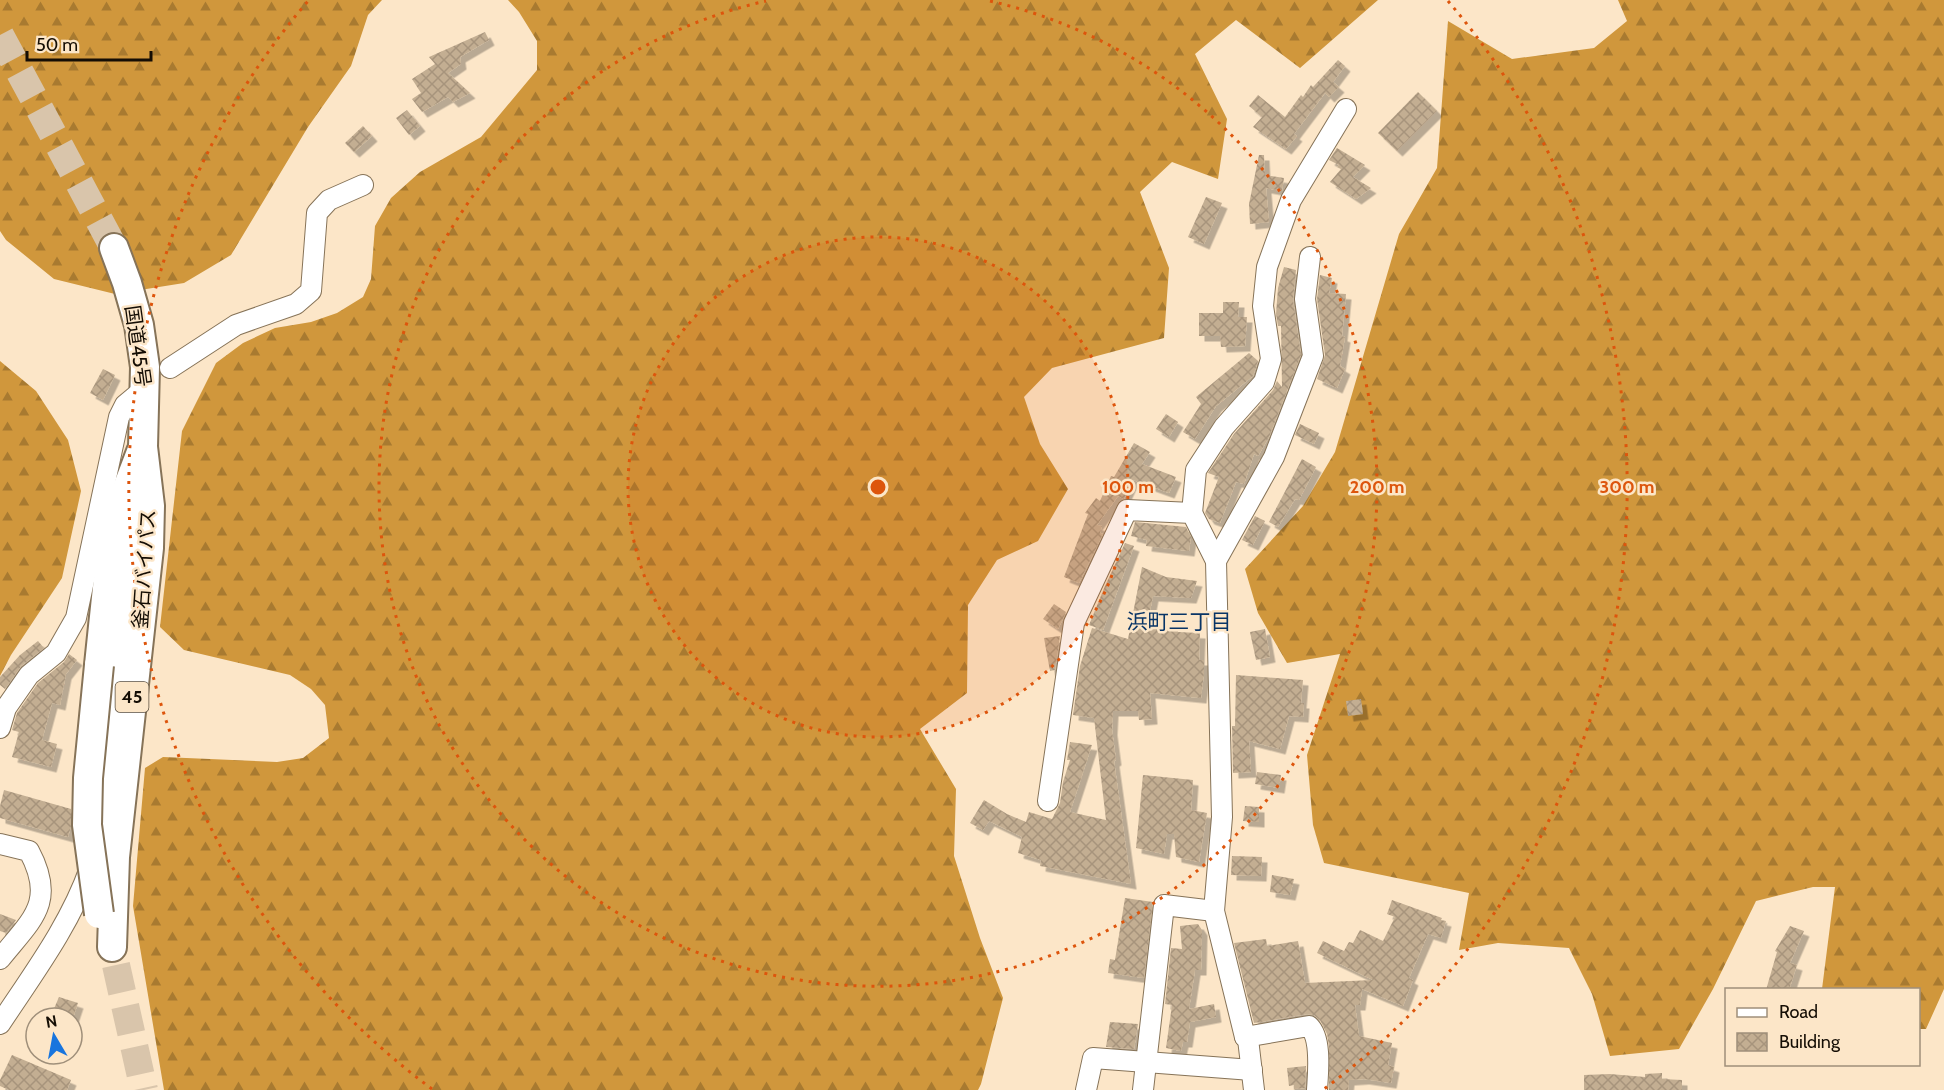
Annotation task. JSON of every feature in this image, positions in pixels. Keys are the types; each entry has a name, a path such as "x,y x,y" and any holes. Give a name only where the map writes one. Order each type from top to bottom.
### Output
{"highway":[{"name":"国道45号","path":"114,248 139,325 145,367 143,447"},
{"name":"釜石バイパス","path":"143,447 150,506 149,548 115,857 114,956 99,914 87,825 88,778 110,559 121,504 143,447"}],"street":[{"path":"1254,1090 1248,1039 1245,1037 1214,911 1222,817 1216,561 1192,513 1196,470 1224,427 1264,382 1271,359 1263,306 1268,267 1291,200 1346,109"},
{"path":"170,368 236,325 296,304 311,291 317,213 329,200 363,185"},
{"path":"1216,561 1274,457 1312,356 1305,299 1310,257"},
{"path":"0,728 9,704 29,675 56,653 76,618 119,417 125,405 143,390"},
{"path":"0,1024 65,924 81,895 94,856 143,447"},
{"path":"1048,801 1074,623 1127,510 1192,513"},
{"path":"0,844 29,851 38,867 42,898 34,917 0,959"},
{"path":"1143,1090 1164,905 1214,911"},
{"path":"1245,1037 1309,1026 1313,1030 1319,1058 1317,1090"},
{"path":"1086,1090 1093,1058 1252,1070"}],"green space":[{"path":"0,0 382,0 368,15 351,66 308,127 231,255 184,283 115,294 54,279 6,240 0,231"},
{"path":"508,0 1378,0 1300,68 1236,20 1195,54 1227,119 1218,179 1172,162 1140,192 1169,268 1164,338 1052,368 1024,397 1040,444 1068,489 1038,541 997,560 968,605 967,693 920,729 956,789 954,856 980,938 1003,998 978,1090 164,1090 133,906 145,768 163,757 277,762 303,758 329,738 325,705 311,689 290,675 184,650 160,627 182,431 216,363 243,343 275,328 311,322 337,313 363,297 371,279 375,226 391,198 420,172 481,137 537,70 537,41 519,12"},
{"path":"1618,0 1944,0 1944,989 1926,1029 1920,1029 1920,988 1822,988 1835,887 1813,887 1756,901 1713,989 1679,1049 1610,1056 1592,994 1569,948 1498,943 1459,950 1469,893 1324,863 1313,825 1307,755 1340,654 1287,663 1258,613 1245,569 1303,506 1335,452 1399,234 1437,168 1448,21 1512,59 1594,48 1627,21"},
{"path":"0,361 36,391 68,440 81,491 62,578 11,655 0,676"}],"building":[{"path":"485,32 489,40 460,57 461,64 448,73 470,93 453,102 448,97 422,112 412,99 421,93 412,79 435,64 429,57"},
{"path":"1338,60 1345,66 1333,82 1339,87 1329,97 1325,93 1294,134 1297,136 1286,149 1253,127 1262,117 1249,106 1258,95 1285,117 1301,95 1303,97 1311,85 1313,87"},
{"path":"1418,92 1437,111 1397,151 1378,133"},
{"path":"407,110 420,126 409,135 396,118"},
{"path":"363,126 372,136 354,152 345,143"},
{"path":"1337,148 1365,165 1353,177 1371,188 1356,199 1330,182 1341,169 1337,167 1339,165 1329,160"},
{"path":"1259,155 1264,155 1265,175 1284,178 1282,191 1266,188 1269,222 1250,224 1249,204"},
{"path":"1206,197 1222,203 1204,244 1188,237"},
{"path":"1284,267 1296,270 1293,300 1301,355 1269,437 1258,456 1254,454 1244,484 1236,482 1220,523 1209,519 1205,513 1219,477 1208,473 1234,434 1273,390 1277,381 1282,387 1281,326 1278,326 1276,314 1278,288"},
{"path":"1320,275 1332,278 1329,293 1346,294 1342,336 1345,337 1340,366 1345,369 1337,388 1317,379 1325,355 1317,299"},
{"path":"1223,302 1239,302 1238,317 1247,317 1245,346 1221,347 1220,336 1199,336 1199,313 1223,313"},
{"path":"1249,353 1258,361 1253,376 1216,406 1195,439 1183,432 1201,404 1196,397"},
{"path":"103,369 115,375 103,400 90,393"},
{"path":"1166,414 1178,422 1169,437 1156,429"},
{"path":"1300,424 1319,433 1314,444 1295,435"},
{"path":"1134,443 1150,452 1142,464 1176,477 1169,493 1133,480 1124,499 1118,496 1097,525 1102,526 1100,533 1103,534 1079,583 1064,577 1088,514 1085,513 1096,498 1100,501 1111,476 1114,477"},
{"path":"1302,459 1316,467 1299,500 1295,499 1278,527 1269,522"},
{"path":"1255,516 1265,521 1253,545 1242,540"},
{"path":"1135,522 1186,527 1191,537 1189,551 1146,546 1147,540 1131,536"},
{"path":"1125,543 1134,546 1103,630 1089,625"},
{"path":"1142,567 1166,577 1197,581 1191,598 1153,596 1147,626 1178,629 1178,632 1200,633 1199,660 1204,660 1204,673 1201,698 1150,693 1152,719 1139,720 1138,711 1113,711 1112,730 1116,760 1114,761 1131,884 1040,866 1041,860 1018,853 1022,837 989,821 983,830 970,823 984,800 1026,822 1029,812 1052,819 1060,803 1063,782 1070,760 1067,760 1070,742 1092,745 1070,812 1106,820 1094,718 1073,715 1080,666 1092,628 1128,639"},
{"path":"1054,604 1066,612 1058,629 1043,619"},
{"path":"1265,629 1270,657 1256,660 1250,632"},
{"path":"1060,636 1055,670 1050,671 1044,638"},
{"path":"38,641 44,648 21,666 5,689 0,685 0,677 20,655"},
{"path":"69,654 77,660 66,674 60,705 52,703 42,740 57,744 51,767 12,757 19,732 12,730 17,713 38,683 64,662"},
{"path":"1236,675 1303,680 1301,703 1304,703 1303,717 1289,716 1280,749 1249,741 1251,772 1233,773 1232,726 1235,726"},
{"path":"1361,699 1363,714 1348,716 1346,701"},
{"path":"1257,772 1281,775 1279,788 1255,784"},
{"path":"1143,775 1193,780 1191,810 1207,813 1199,862 1176,857 1174,834 1167,834 1164,854 1136,848"},
{"path":"4,790 71,809 71,826 68,837 0,818"},
{"path":"1245,806 1259,807 1259,822 1243,821"},
{"path":"1232,856 1262,857 1261,876 1231,875"},
{"path":"1272,875 1294,879 1290,895 1270,892"},
{"path":"1125,898 1153,902 1144,978 1108,973 1110,959 1115,960"},
{"path":"1392,900 1446,921 1441,938 1428,934 1409,978 1413,980 1403,1006 1362,989 1360,1005 1355,1005 1359,1036 1392,1043 1388,1065 1394,1067 1391,1083 1364,1079 1349,1080 1348,1090 1329,1090 1329,1046 1327,1034 1320,1020 1314,1015 1307,1014 1254,1023 1234,943 1266,939 1267,946 1298,941 1305,983 1373,980 1317,953 1323,941 1344,951 1349,942 1353,943 1360,930 1383,941 1395,917 1387,914"},
{"path":"0,914 16,920 6,933 0,931"},
{"path":"1198,924 1202,930 1201,970 1195,970 1189,1009 1214,1004 1216,1017 1190,1022 1187,1042 1183,1042 1181,1051 1166,1048 1172,1005 1165,1004 1171,948 1182,949 1180,926"},
{"path":"1790,926 1804,931 1790,963 1797,965 1790,988 1767,988 1777,952 1775,951"},
{"path":"59,997 78,1003 77,1006 55,1006"},
{"path":"1110,1022 1138,1024 1134,1049 1106,1047"},
{"path":"12,1055 24,1060 24,1066 38,1066 71,1080 67,1090 9,1090 0,1086 0,1080"},
{"path":"1306,1066 1305,1088 1294,1089 1294,1085 1289,1086 1287,1068"},
{"path":"1662,1073 1662,1079 1682,1080 1682,1090 1584,1090 1584,1075 1610,1074 1645,1077 1645,1074"}],"tunnel":[{"path":"0,35 114,248"},
{"path":"116,965 144,1090"}],"district":[{"name":"浜町三丁目","path":"1179,622"}]}
